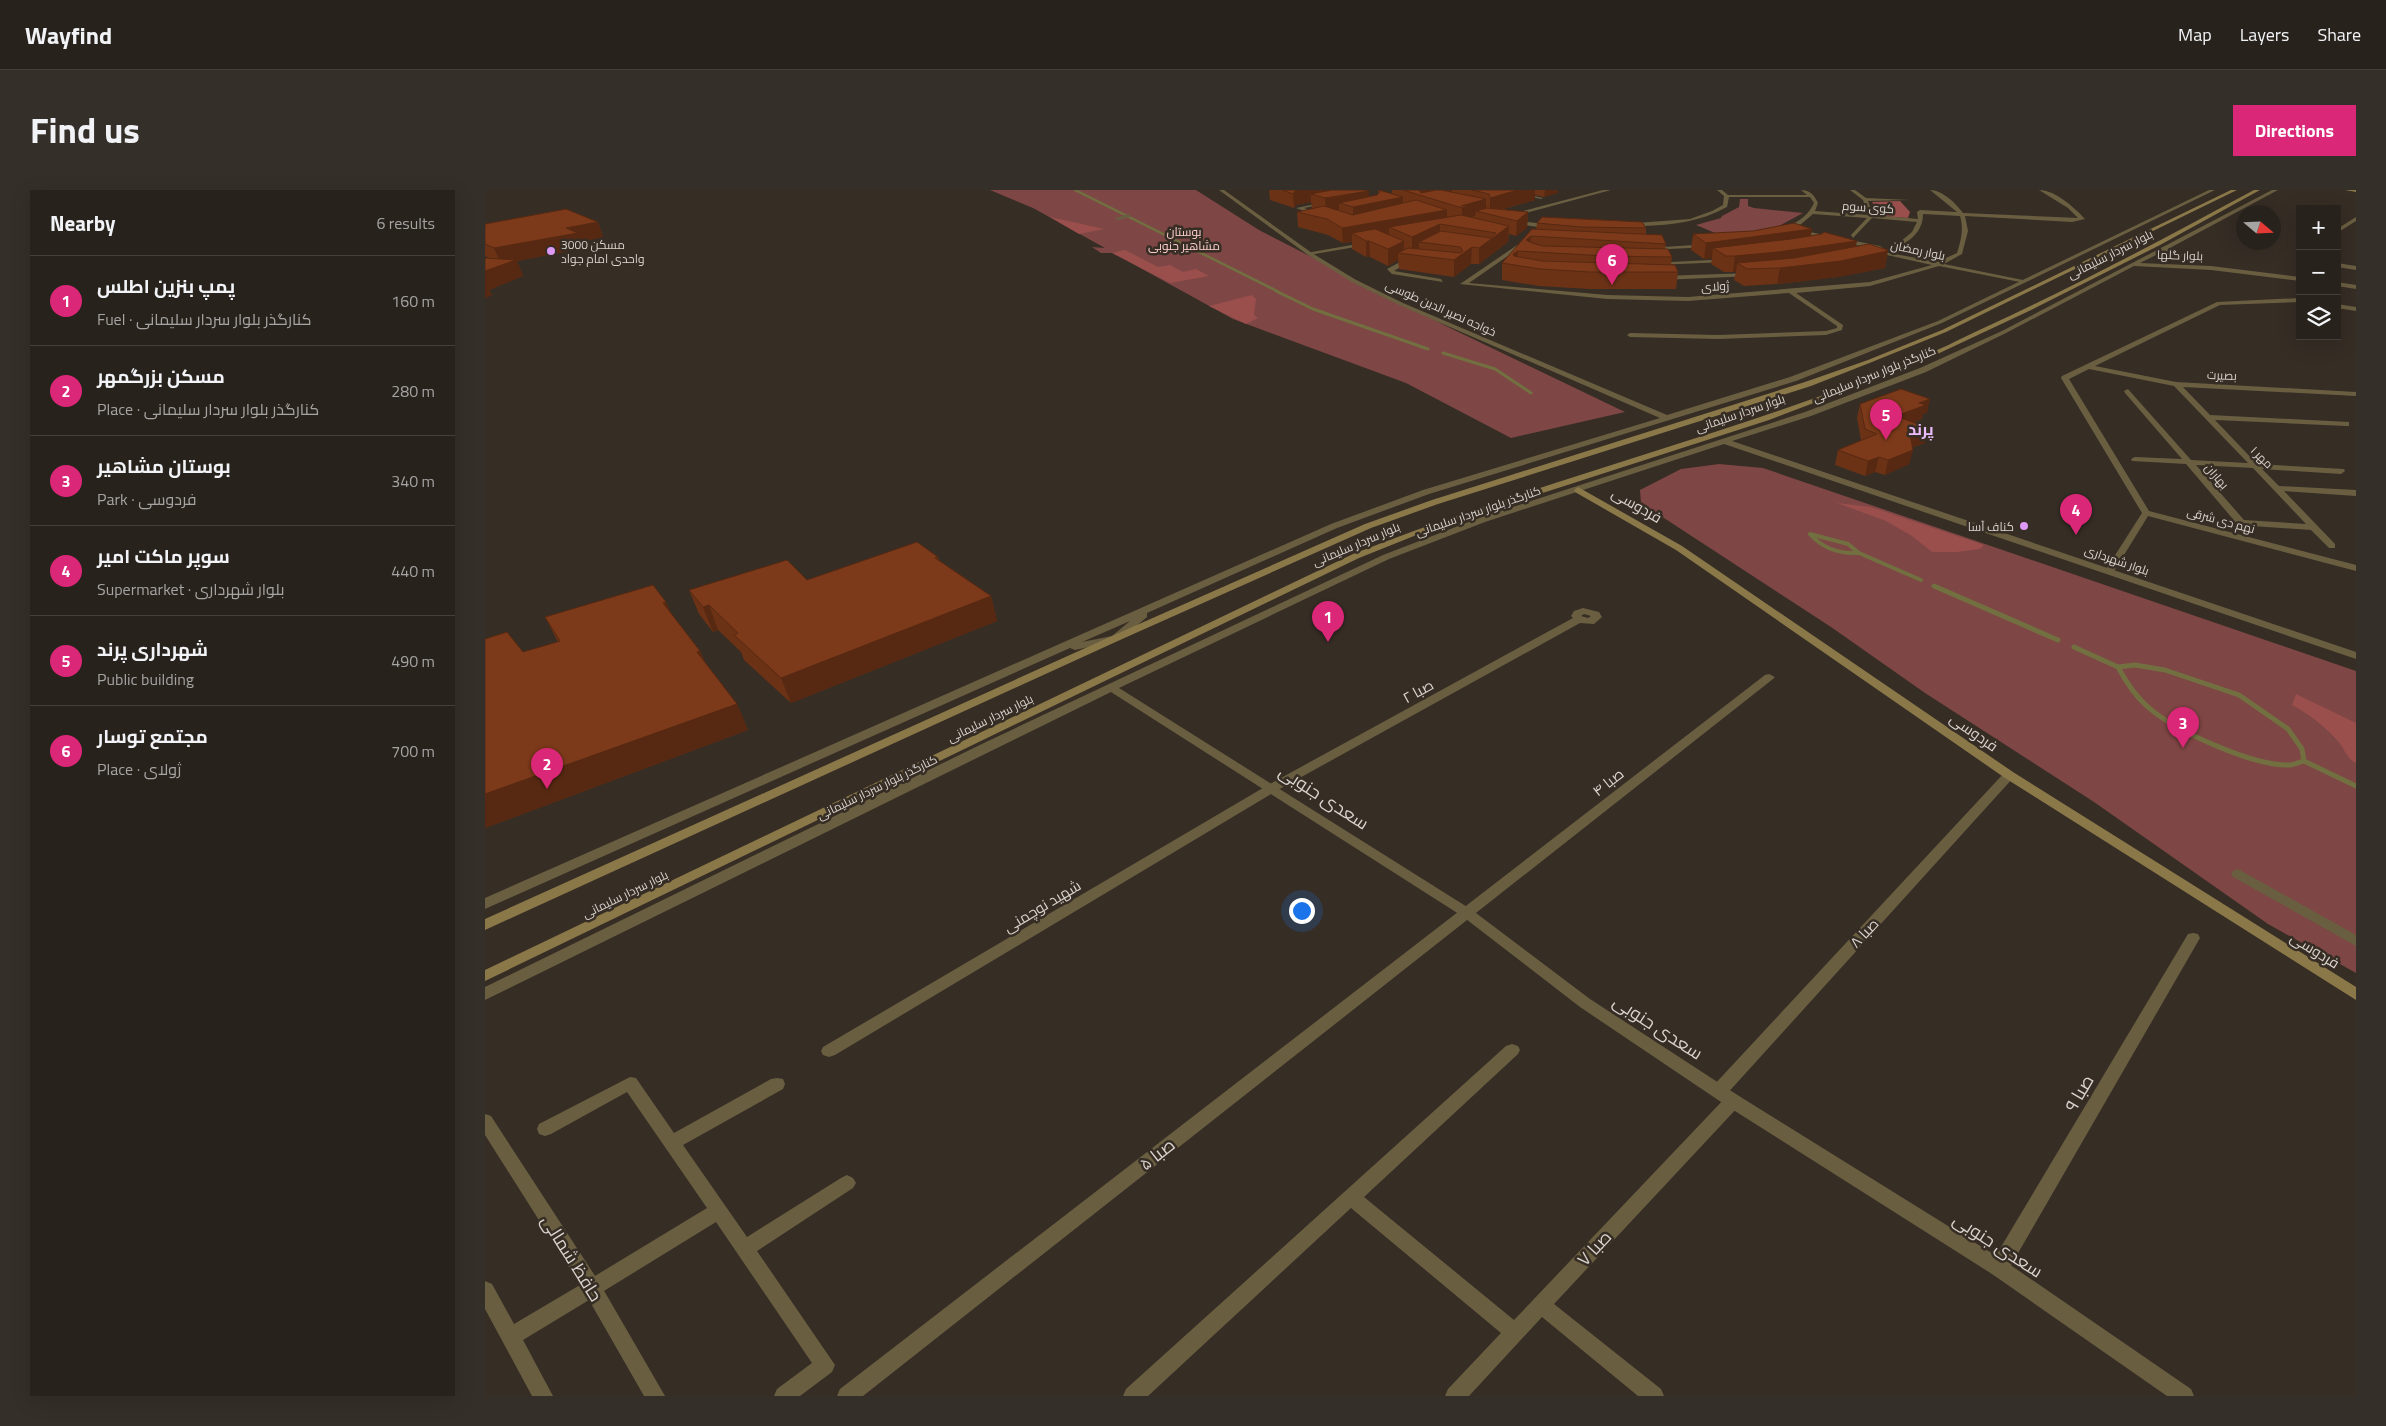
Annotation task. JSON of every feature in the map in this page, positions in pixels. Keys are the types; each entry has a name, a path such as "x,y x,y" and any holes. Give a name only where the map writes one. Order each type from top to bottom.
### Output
{"main road":[{"name":"بلوار سردار سلیمانی","path":"485,925 1116,638 1368,526 1435,502 1836,375 1944,331 2235,190"},
{"name":"بلوار سردار سلیمانی","path":"485,976 1356,556 1431,526 1774,415 1903,367 1958,344 2081,287 2211,214 2258,190"},
{"path":"2347,190 2356,191"},
{"path":"2203,205 2209,208 2221,209"},
{"path":"2191,212 2201,211 2211,214"},
{"path":"2114,238 2128,241"},
{"name":"فردوسی","path":"1578,490 1679,548 2009,776 2356,994"}],"street":[{"name":"خواجه نصیر الدین طوسی","path":"1221,190 1307,252 1353,280 1401,304 1667,418"},
{"path":"1501,190 1541,198"},
{"path":"1504,212 1590,190"},
{"path":"1499,218 1609,190"},
{"path":"1719,190 1727,196 1812,196"},
{"path":"1771,233 1803,221 1813,212 1816,203 1812,196 1803,190"},
{"path":"1852,190 1865,200 1871,217 1853,236"},
{"path":"1932,190 1954,205 1964,216"},
{"path":"1920,212 1964,216 2082,219 2070,207 2041,190"},
{"name":"کنارگذر بلوار سردار سلیمانی","path":"485,904 1301,540 1372,511 1426,492 1793,379 1851,359 1940,322 2213,190"},
{"name":"کنارگذر بلوار سردار سلیمانی","path":"485,994 990,745 1386,557 1482,520 1644,469 1808,414 1923,370 1967,350 2081,287 2102,282 2276,190"},
{"path":"1901,195 1920,212 1921,221 1915,234 1903,242"},
{"path":"1501,198 1508,196"},
{"path":"1621,223 1636,224 1680,221 1705,216 1725,206 1727,196"},
{"path":"1558,199 1568,201"},
{"path":"1865,200 1908,200"},
{"path":"1308,220 1325,217 1298,208 1333,201"},
{"name":"کوی سوم","path":"1813,212 1921,221"},
{"path":"1118,218 1129,216"},
{"name":"ژولای","path":"1526,241 1463,284 1607,297 1688,298 1790,292 1870,284 1938,264 1959,254 1966,236 1964,216"},
{"path":"2341,228 2356,219"},
{"path":"1520,223 1561,228"},
{"path":"1636,224 1642,232"},
{"name":"بلوار رمضان","path":"1782,229 1944,261 2026,281"},
{"name":"بلوار رمضان","path":"1782,229 1938,264 2026,281"},
{"path":"1307,252 1369,239"},
{"path":"1518,240 1535,242"},
{"path":"1647,240 1653,248"},
{"path":"1307,252 1377,241"},
{"path":"1644,248 1673,248 1713,244"},
{"path":"1673,248 1689,263"},
{"name":"بلوار گلها","path":"2164,249 2185,259 2226,269"},
{"path":"1403,253 1411,260"},
{"path":"1420,253 1411,260 1390,269 1392,272 1441,281"},
{"path":"1645,263 1689,263 1735,259"},
{"name":"بلوار گلها","path":"2133,265 2226,269 2296,278"},
{"path":"2341,266 2356,268"},
{"path":"1657,278 1759,274"},
{"path":"2341,285 2356,287"},
{"path":"1630,335 1738,336 1826,333 1840,330 1840,325 1790,292"},
{"path":"2110,571 2146,513 2065,378 2219,303 2296,300"},
{"path":"2341,307 2356,309"},
{"path":"1793,379 1836,375 1851,359"},
{"name":"بصیرت","path":"2089,367 2176,384 2356,394"},
{"name":"مهر ۱","path":"2176,384 2332,546"},
{"name":"بهاران","path":"2128,391 2241,523 2312,527"},
{"path":"2206,417 2346,424"},
{"name":"بلوار شهرداری","path":"1727,442 2356,656"},
{"path":"1644,469 1662,452"},
{"path":"2135,459 2255,468 2341,471"},
{"path":"2277,488 2355,494"},
{"name":"نهم دی شرقی","path":"2146,513 2356,568"},
{"path":"1047,654 1116,638 1152,606"},
{"name":"صبا ۲","path":"1272,788 1579,619"},
{"name":"صبا ۴","path":"1467,913 1769,677"},
{"name":"سعدی جنوبی","path":"1112,688 1467,913 1585,1003 1726,1096 1999,1268 2184,1396"},
{"name":"صبا ۸","path":"1726,1096 2009,776"},
{"name":"شهید نوچمنی","path":"829,1051 1272,788"},
{"path":"2238,874 2356,941"},
{"name":"صبا ۵","path":"847,1396 1467,913"},
{"name":"صبا ۹","path":"1999,1268 2193,938"},
{"path":"1133,1396 1512,1050"},
{"path":"545,1129 630,1083 825,1366 784,1396"},
{"path":"672,1143 777,1084"},
{"name":"صبا ۷","path":"1455,1396 1541,1305 1726,1096"},
{"name":"حافظ شمالی","path":"485,1121 592,1288 655,1396"},
{"path":"744,1249 847,1184"},
{"path":"1351,1197 1515,1333"},
{"path":"511,1336 718,1211"},
{"path":"485,1290 543,1396"},
{"path":"1541,1305 1654,1396"}],"green space":[{"name":"بوستان مشاهیر جنوبی","path":"990,190 1196,190 1259,230 1446,326 1625,412 1511,438 1406,383 1233,319 1113,253 1101,253 1092,247 1105,248 1033,208"},
{"path":"1740,199 1748,199 1748,206 1754,208 1803,213 1775,228 1739,234 1720,235 1696,225 1721,218 1739,207"},
{"path":"1719,464 1763,468 2356,671 2356,973 2268,924 2094,802 1925,693 1831,627 1641,503 1640,490 1681,469"}],"shaded area":[{"path":"1900,201 1910,212 1908,218 1882,216 1872,202"},
{"path":"1050,217 1104,229 1079,234"},
{"path":"1125,250 1158,267 1170,265 1183,272 1196,269 1209,276 1170,283 1112,253"},
{"path":"1252,295 1256,299 1254,315 1258,318 1246,324 1209,306"},
{"path":"1837,503 1871,507 1984,545 1980,549 1957,552 1932,552 1912,536 1886,521"},
{"path":"2296,694 2356,723 2356,763 2350,759 2339,742 2326,729 2292,705"}],"building":[{"path":"1283,190 1299,190 1293,194"},
{"path":"1332,190 1369,191 1325,198 1311,194"},
{"path":"1379,190 1403,197 1353,207 1339,203 1377,195 1381,191"},
{"path":"1403,190 1419,190 1421,193 1441,190 1486,199 1461,206 1469,206 1462,208"},
{"path":"1472,190 1518,190 1490,198 1489,194"},
{"path":"1416,200 1447,210 1342,228 1327,219 1297,212 1324,206 1353,215"},
{"path":"1487,208 1528,212 1517,221 1476,211"},
{"path":"566,209 598,222 566,228 578,233 494,248 485,244 485,224"},
{"path":"1461,215 1509,226 1479,248 1472,247 1454,260 1398,253 1408,248 1461,253 1463,251 1460,247 1419,242 1441,231 1491,238 1496,233 1440,224 1412,237 1389,227"},
{"path":"1542,217 1642,222 1646,228 1581,227 1537,223"},
{"path":"1794,223 1812,229 1706,243 1693,234 1753,231"},
{"path":"1375,229 1404,241 1388,249 1366,241 1352,233"},
{"path":"1532,229 1662,235 1666,244 1531,236 1526,240 1543,246 1668,249 1672,257 1606,256 1518,251 1513,254 1514,256 1542,261 1675,265 1678,272 1590,272 1540,269 1502,263"},
{"path":"1824,232 1857,241 1735,256 1726,256 1713,248 1791,239 1822,234"},
{"path":"1869,244 1888,251 1841,261 1780,268 1747,269 1737,263 1794,258"},
{"path":"485,258 516,260 485,271"},
{"path":"1901,389 1930,399 1919,403 1926,405 1896,416 1928,428 1910,435 1913,450 1888,460 1879,457 1868,461 1838,450 1877,434 1865,429 1860,404"},
{"path":"917,542 938,557 935,558 991,596 781,678 734,635 738,633 709,605 703,607 689,590 787,560 807,580"},
{"path":"653,585 666,602 663,603 700,651 697,652 737,704 485,794 485,639 507,632 523,652 557,642 560,641 545,617"}],"waterway":[{"path":"1075,190 1279,292"},
{"path":"1276,291 1313,309 1428,349"},
{"path":"1443,353 1495,369 1531,393"},
{"path":"1810,534 1848,544 1859,553 1845,553 1826,547 1810,534"},
{"path":"1859,553 1921,580"},
{"path":"1934,586 2058,640"},
{"path":"2074,647 2118,667"},
{"path":"2118,667 2135,665 2165,670 2239,695 2288,729 2302,749 2304,761"},
{"path":"2118,667 2131,688 2148,707 2195,736 2256,760 2289,765 2304,761"},
{"path":"2304,761 2356,786"}],"place":[{"name":"مسکن 3000 واحدی امام جواد","path":"551,251"},
{"name":"مجتمع توسار","path":"1612,285"},
{"name":"شهرداری پرند","path":"1886,440"},
{"name":"کناف آسا","path":"2024,526"},
{"name":"سوپر ماکت امیر","path":"2076,535"},
{"name":"پمپ بنزین اطلس","path":"1328,642"},
{"name":"بوستان مشاهیر","path":"2183,748"},
{"name":"مسکن بزرگمهر","path":"547,789"}],"district":[{"name":"پرند","path":"1921,429"}]}
